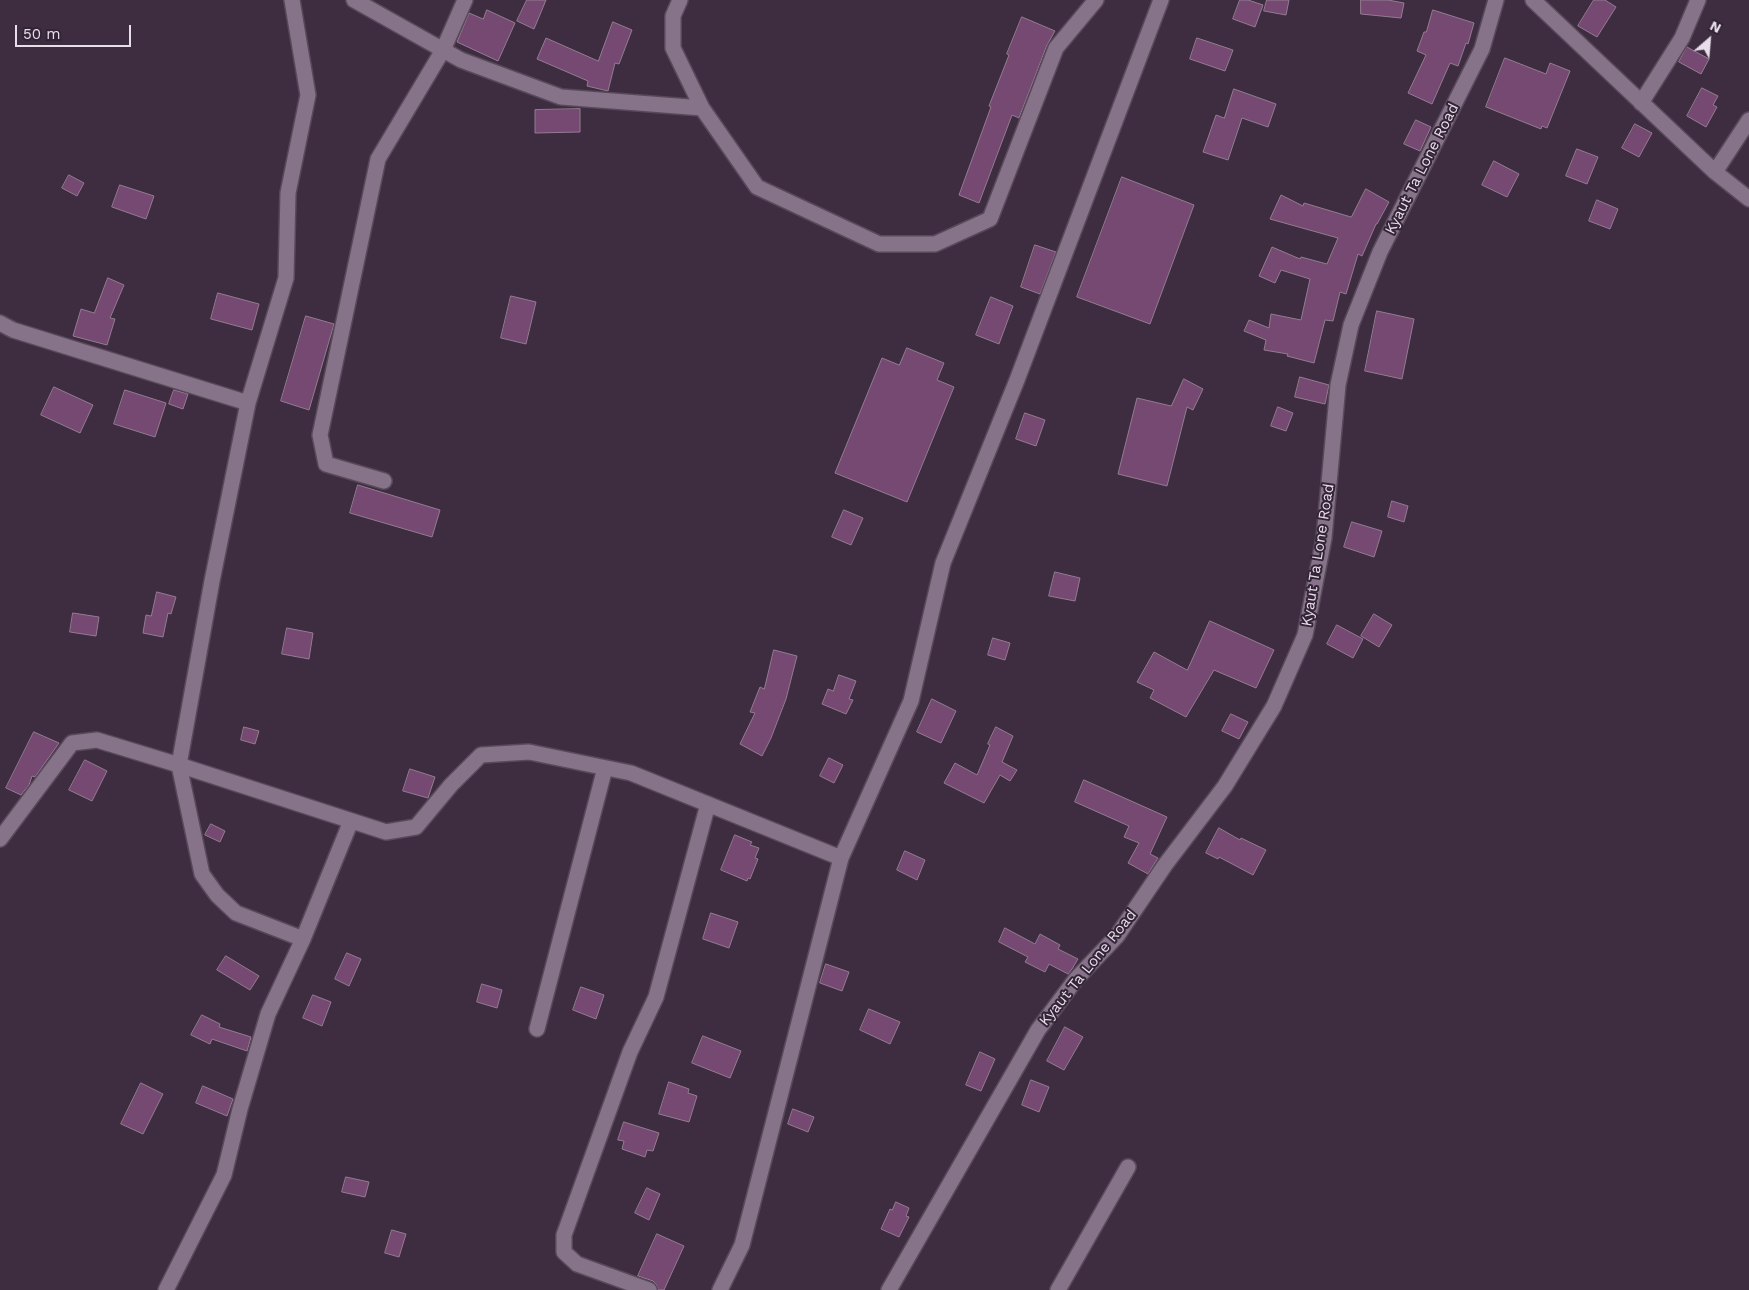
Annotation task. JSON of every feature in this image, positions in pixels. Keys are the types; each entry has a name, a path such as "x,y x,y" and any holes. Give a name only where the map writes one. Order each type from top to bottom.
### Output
{"street":[{"path":"292,0 308,94 288,193 286,278 248,403 212,580 180,764 202,874 217,895 236,913 303,939"},
{"path":"354,0 461,60 561,97 702,108"},
{"path":"384,481 326,464 320,435 378,159 443,50 465,0"},
{"path":"680,0 673,16 673,48 702,108 757,187 878,244 935,244 990,220 1056,48 1096,0"},
{"path":"720,1290 742,1245 841,858 911,701 944,563 1017,380 1161,0"},
{"name":"Kyaut Ta Lone Road","path":"889,1290 1038,1030 1076,979 1117,936 1165,865 1225,786 1274,706 1305,635 1324,538 1338,385 1351,325 1380,252 1482,49 1496,0"},
{"path":"1533,0 1715,172 1749,199"},
{"path":"1641,103 1682,38 1698,0"},
{"path":"1715,172 1749,120"},
{"path":"0,323 13,330 248,403"},
{"path":"0,839 72,743 97,740 180,764 386,832 416,827 451,785 481,755 529,752 631,773 841,858"},
{"path":"537,1029 605,768"},
{"path":"649,1290 577,1264 564,1252 564,1236 630,1052 656,996 708,804"},
{"path":"166,1290 224,1175 240,1109 268,1014 303,939 351,821"},
{"path":"1058,1290 1128,1167"}],"building":[{"path":"527,0 546,0 534,29 517,21"},
{"path":"1240,0 1248,0 1263,5 1255,27 1233,19"},
{"path":"1267,0 1289,0 1286,15 1264,11"},
{"path":"1361,0 1388,0 1404,3 1401,18 1361,14"},
{"path":"1594,0 1605,0 1616,7 1597,37 1578,26"},
{"path":"487,10 515,23 498,61 457,42 469,13 483,19"},
{"path":"1433,10 1474,23 1468,44 1466,43 1458,66 1450,63 1432,104 1408,93 1426,55 1417,51"},
{"path":"1022,17 1055,31 1047,45 1019,118 1012,115 979,203 959,195 991,107 989,106 1009,55 1007,54"},
{"path":"613,22 632,30 619,64 615,63 608,91 587,86 588,81 537,59 546,38 598,61"},
{"path":"1197,38 1233,50 1225,71 1190,59"},
{"path":"1687,47 1709,59 1701,74 1679,62"},
{"path":"1505,58 1546,74 1550,63 1570,71 1547,128 1542,126 1541,129 1486,107"},
{"path":"1702,88 1718,96 1713,105 1717,107 1706,127 1687,116"},
{"path":"1234,89 1276,104 1268,127 1242,118 1228,160 1203,152 1216,115 1224,118"},
{"path":"580,109 580,132 535,133 535,110"},
{"path":"1416,120 1431,127 1420,151 1404,144"},
{"path":"1635,124 1652,133 1639,157 1622,148"},
{"path":"1577,149 1598,157 1587,184 1566,176"},
{"path":"1494,161 1519,174 1507,197 1482,185"},
{"path":"69,175 84,183 77,196 62,188"},
{"path":"1122,177 1194,205 1150,324 1077,297"},
{"path":"120,185 154,196 146,219 112,207"},
{"path":"1366,189 1389,202 1376,224 1362,256 1358,254 1346,294 1340,292 1333,321 1325,320 1314,363 1287,356 1288,354 1264,350 1266,340 1244,331 1249,320 1269,328 1271,314 1301,320 1310,279 1281,270 1275,283 1259,276 1272,247 1300,259 1301,257 1327,264 1338,238 1270,219 1281,195 1303,206 1304,203 1351,217"},
{"path":"1597,200 1618,209 1610,229 1589,221"},
{"path":"1035,245 1056,252 1040,294 1021,287"},
{"path":"108,278 124,285 110,318 115,319 107,345 73,336 81,309 94,313"},
{"path":"218,293 259,304 252,330 211,319"},
{"path":"511,296 536,302 526,344 501,338"},
{"path":"991,297 1013,306 999,344 976,335"},
{"path":"1377,311 1414,319 1402,379 1365,371"},
{"path":"306,316 334,324 309,410 281,401"},
{"path":"907,348 944,363 937,380 954,387 907,502 835,473 882,358 899,365"},
{"path":"1300,377 1329,385 1325,404 1295,397"},
{"path":"1184,379 1203,389 1193,410 1187,407 1167,486 1118,474 1137,398 1171,406"},
{"path":"54,387 93,405 80,433 41,415"},
{"path":"125,390 166,403 155,437 114,424"},
{"path":"174,390 188,394 183,409 169,404"},
{"path":"1278,407 1293,413 1286,431 1271,426"},
{"path":"1025,413 1045,420 1036,446 1016,439"},
{"path":"358,485 440,510 432,537 350,513"},
{"path":"1392,501 1408,506 1404,522 1388,517"},
{"path":"844,510 863,518 851,545 832,537"},
{"path":"1352,522 1382,531 1374,557 1344,547"},
{"path":"1055,572 1080,578 1075,601 1049,596"},
{"path":"157,592 176,597 171,614 168,613 163,637 143,633 146,615 151,616"},
{"path":"73,613 99,617 96,636 70,632"},
{"path":"1374,614 1392,625 1379,647 1361,636"},
{"path":"1210,621 1274,650 1256,688 1214,670 1186,717 1150,698 1154,690 1137,682 1154,652 1187,670"},
{"path":"1337,625 1363,639 1353,658 1327,644"},
{"path":"287,628 313,633 309,659 282,654"},
{"path":"993,638 1010,643 1005,660 988,655"},
{"path":"774,650 797,656 786,699 762,756 740,744 755,713 750,712 760,687 764,689"},
{"path":"839,675 856,681 849,699 853,700 846,714 822,704 828,689 833,691"},
{"path":"932,699 956,711 941,743 917,732"},
{"path":"1231,714 1248,722 1239,739 1222,731"},
{"path":"244,727 259,731 255,744 241,740"},
{"path":"996,727 1013,736 1002,762 1017,770 1010,781 1000,775 984,803 944,783 955,763 977,775"},
{"path":"34,732 59,743 35,777 32,776 29,785 21,795 6,788"},
{"path":"829,758 843,765 834,783 820,776"},
{"path":"85,760 107,771 92,801 69,790"},
{"path":"410,769 435,777 428,798 403,791"},
{"path":"1084,780 1167,817 1150,854 1158,858 1148,874 1128,863 1139,843 1124,837 1129,826 1075,802"},
{"path":"211,824 225,831 220,842 205,835"},
{"path":"1219,828 1240,840 1241,838 1266,850 1253,875 1219,857 1218,859 1206,853"},
{"path":"735,835 752,842 750,845 759,848 755,858 758,859 750,879 748,878 747,881 721,870"},
{"path":"905,851 925,860 917,880 897,870"},
{"path":"711,913 738,922 729,948 703,939"},
{"path":"1005,928 1035,944 1040,934 1060,945 1058,949 1078,959 1068,974 1049,964 1045,972 1025,962 1028,957 999,942"},
{"path":"347,953 361,959 349,986 335,979"},
{"path":"226,956 259,976 250,990 217,970"},
{"path":"826,964 849,972 842,991 820,983"},
{"path":"482,984 502,990 497,1008 477,1002"},
{"path":"581,987 604,995 596,1019 573,1010"},
{"path":"313,995 331,1002 322,1026 303,1018"},
{"path":"869,1009 900,1022 890,1044 860,1030"},
{"path":"202,1015 220,1024 219,1027 251,1037 247,1051 212,1039 210,1044 191,1035"},
{"path":"1065,1027 1083,1037 1064,1070 1047,1061"},
{"path":"703,1036 741,1051 730,1078 692,1063"},
{"path":"980,1052 995,1059 981,1091 966,1085"},
{"path":"1031,1080 1049,1087 1039,1112 1022,1105"},
{"path":"669,1082 689,1089 688,1093 697,1096 689,1122 659,1114"},
{"path":"141,1083 163,1094 143,1134 121,1124"},
{"path":"203,1086 233,1099 227,1116 196,1103"},
{"path":"793,1109 814,1117 808,1132 788,1124"},
{"path":"624,1122 659,1133 653,1151 647,1150 645,1157 622,1149 624,1141 618,1140"},
{"path":"346,1177 369,1182 365,1197 342,1192"},
{"path":"647,1188 660,1194 649,1220 635,1213"},
{"path":"896,1202 909,1208 906,1216 909,1217 899,1237 881,1229 890,1209 892,1210"},
{"path":"392,1230 406,1234 399,1257 385,1253"},
{"path":"657,1234 684,1246 664,1290 658,1290 653,1281 638,1276"}]}
